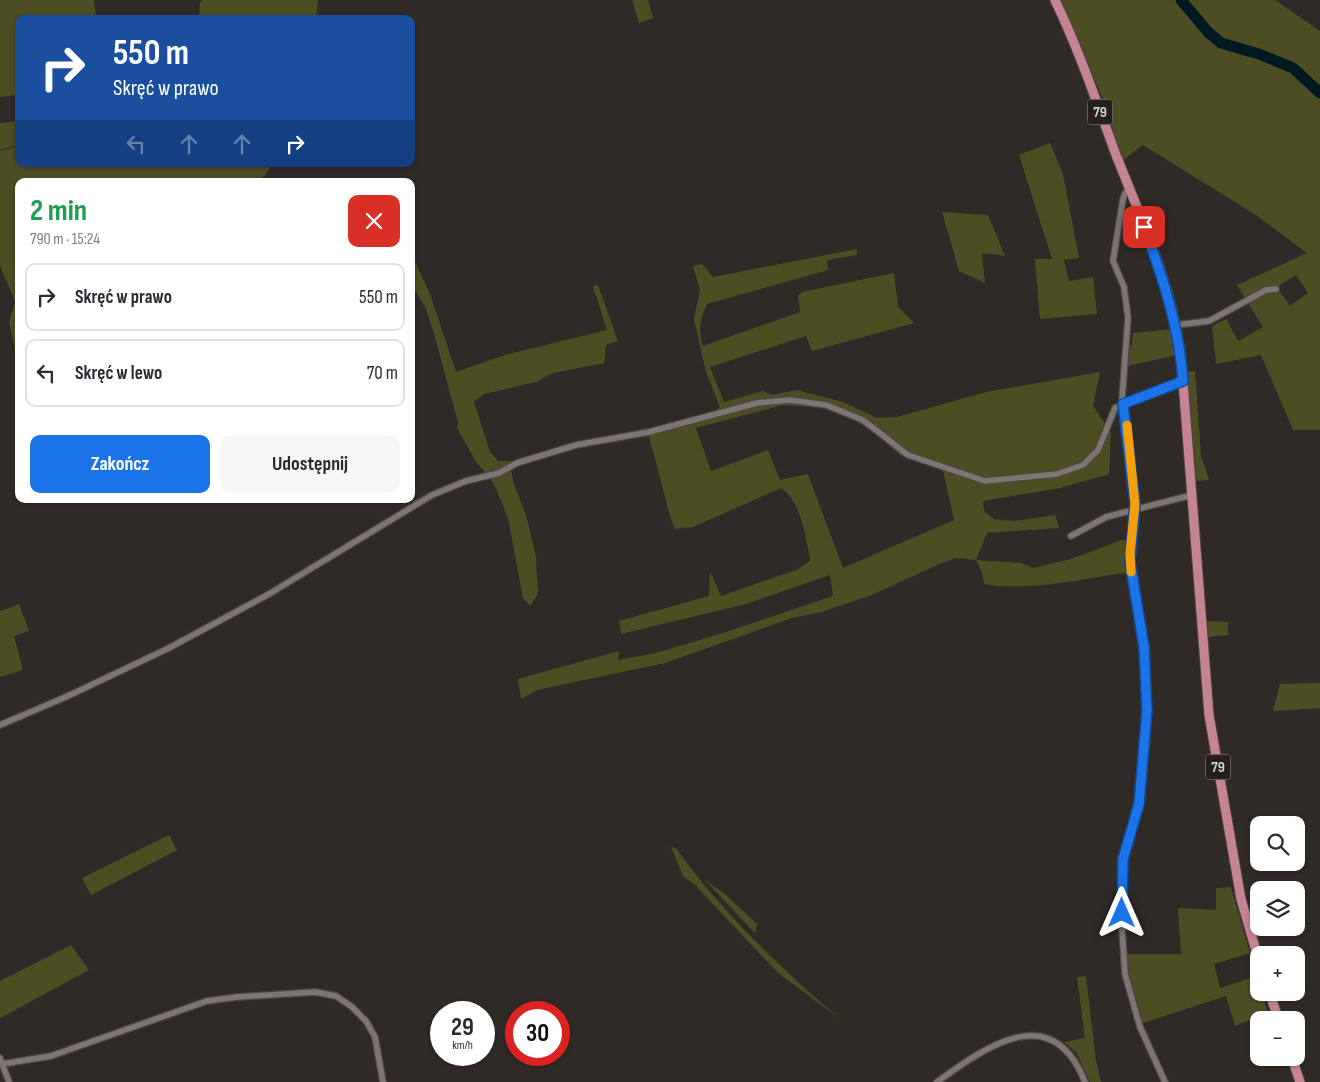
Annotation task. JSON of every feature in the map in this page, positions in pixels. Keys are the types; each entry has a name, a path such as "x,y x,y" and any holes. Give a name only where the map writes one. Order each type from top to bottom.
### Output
{"main road":[{"name":"79","path":"1055,0 1130,190 1167,292 1176,325 1183,381 1209,715 1241,899 1255,946"},
{"path":"1295,1066 1300,1082"}],"street":[{"path":"1130,190 1125,193 1123,199 1113,258 1124,287 1128,313 1123,404 1128,437 1134,511 1130,562 1144,647 1147,711 1140,799 1125,846 1122,865 1122,929 1125,974 1138,1018 1165,1082"},
{"path":"1176,325 1210,321 1266,290 1276,289"},
{"path":"0,725 68,696 169,648 268,594 432,495 466,481 499,473 517,463 576,445 649,432 757,403 790,400 826,405 840,410 871,425 908,455 976,479 996,482 1057,474 1083,465 1098,450 1114,410 1123,404 1183,381"},
{"path":"1071,536 1106,518 1192,494"},
{"path":"8,1082 1,1061 51,1056 207,1001 315,992 327,993 343,1001 366,1021 375,1038 383,1082"},
{"path":"937,1082 998,1042 1032,1036 1050,1040 1068,1053 1080,1070 1085,1082"}],"shaded area":[{"path":"0,0 94,0 96,15 15,15 15,95 0,97"},
{"path":"203,0 318,0 316,15 199,15 200,2"},
{"path":"632,0 648,0 653,18 639,23"},
{"path":"1061,0 1275,0 1320,31 1320,430 1293,430 1261,355 1216,364 1212,326 1226,319 1238,341 1263,327 1237,285 1307,253 1256,215 1143,145 1123,160 1102,97","holes":["1296,275 1308,293 1290,306 1277,287"]},
{"path":"15,121 15,146 0,150 0,123"},
{"path":"1050,143 1063,174 1079,258 1064,260 1069,281 1093,277 1097,314 1040,319 1035,259 1052,259 1019,155"},
{"path":"15,147 15,167 271,167 262,178 15,178 15,301 0,266 0,151"},
{"path":"942,212 988,215 1005,256 982,253 985,283 959,271"},
{"path":"857,249 857,255 827,260 828,270 707,304 700,324 703,346 800,312 798,296 802,292 894,273 898,307 914,323 812,351 806,336 710,367 724,402 763,391 772,395 797,390 843,402 877,418 897,417 986,392 1100,372 1093,406 1111,432 1109,474 1060,488 983,501 984,511 994,519 1014,521 1055,515 1059,528 987,533 976,560 956,558 872,595 821,612 792,618 665,663 537,690 521,699 518,679 619,651 618,660 656,653 723,633 833,596 830,575 746,604 621,634 619,621 709,596 710,572 721,596 796,570 810,561 805,532 798,510 788,493 781,488 693,527 675,529 670,516 647,429 714,412 720,407 706,372 694,319 700,290 693,266 702,264 713,277","holes":["783,405 823,408 843,415 873,430 900,455 943,471 954,520 843,568 808,474 780,480 768,450 711,471 696,428"]},
{"path":"415,262 430,294 456,372 505,355 607,330 593,286 598,285 618,341 606,345 604,363 553,373 536,382 484,394 474,402 490,452 498,461 515,461 511,471 527,518 536,557 538,594 530,606 523,598 508,518 494,484 475,460 457,428 458,423 426,309 415,290"},
{"path":"15,301 15,349 9,322"},
{"path":"1172,329 1177,355 1122,367 1124,345 1132,345 1133,333"},
{"path":"1187,371 1195,371 1201,456 1209,480 1196,481"},
{"path":"1122,540 1130,540 1129,572 1038,586 984,584 982,573 976,560 1021,563 1033,568 1071,559"},
{"path":"19,604 29,631 14,636 23,670 0,677 0,611"},
{"path":"1207,621 1228,622 1228,635 1208,637"},
{"path":"1320,683 1320,708 1273,711 1280,684"},
{"path":"169,835 177,850 91,895 82,878"},
{"path":"671,847 676,848 732,917 840,1019 777,972 695,885 683,876"},
{"path":"705,880 725,894 757,924 755,933"},
{"path":"1231,887 1250,953 1214,964 1220,988 1250,978 1250,1001 1264,1001 1267,1011 1250,1011 1250,1020 1235,1026 1226,996 1143,1023 1129,975 1127,954 1181,954 1178,908 1216,910 1216,888"},
{"path":"71,945 89,970 0,1018 0,981"},
{"path":"1086,976 1096,1061 1101,1082 1090,1082 1076,1052 1064,1042 1085,1038 1077,977"}],"waterway":[{"path":"1181,0 1208,32 1221,43 1259,54 1293,68 1320,93"}],"slow traffic":[{"path":"1127,425 1135,504 1130,553 1131,572"}],"route":[{"path":"1122,913 1122,865 1126,842 1139,804 1147,711 1144,647 1131,576 1130,553 1135,504 1123,404 1176,382 1183,381 1176,325 1167,292 1144,227"}]}
